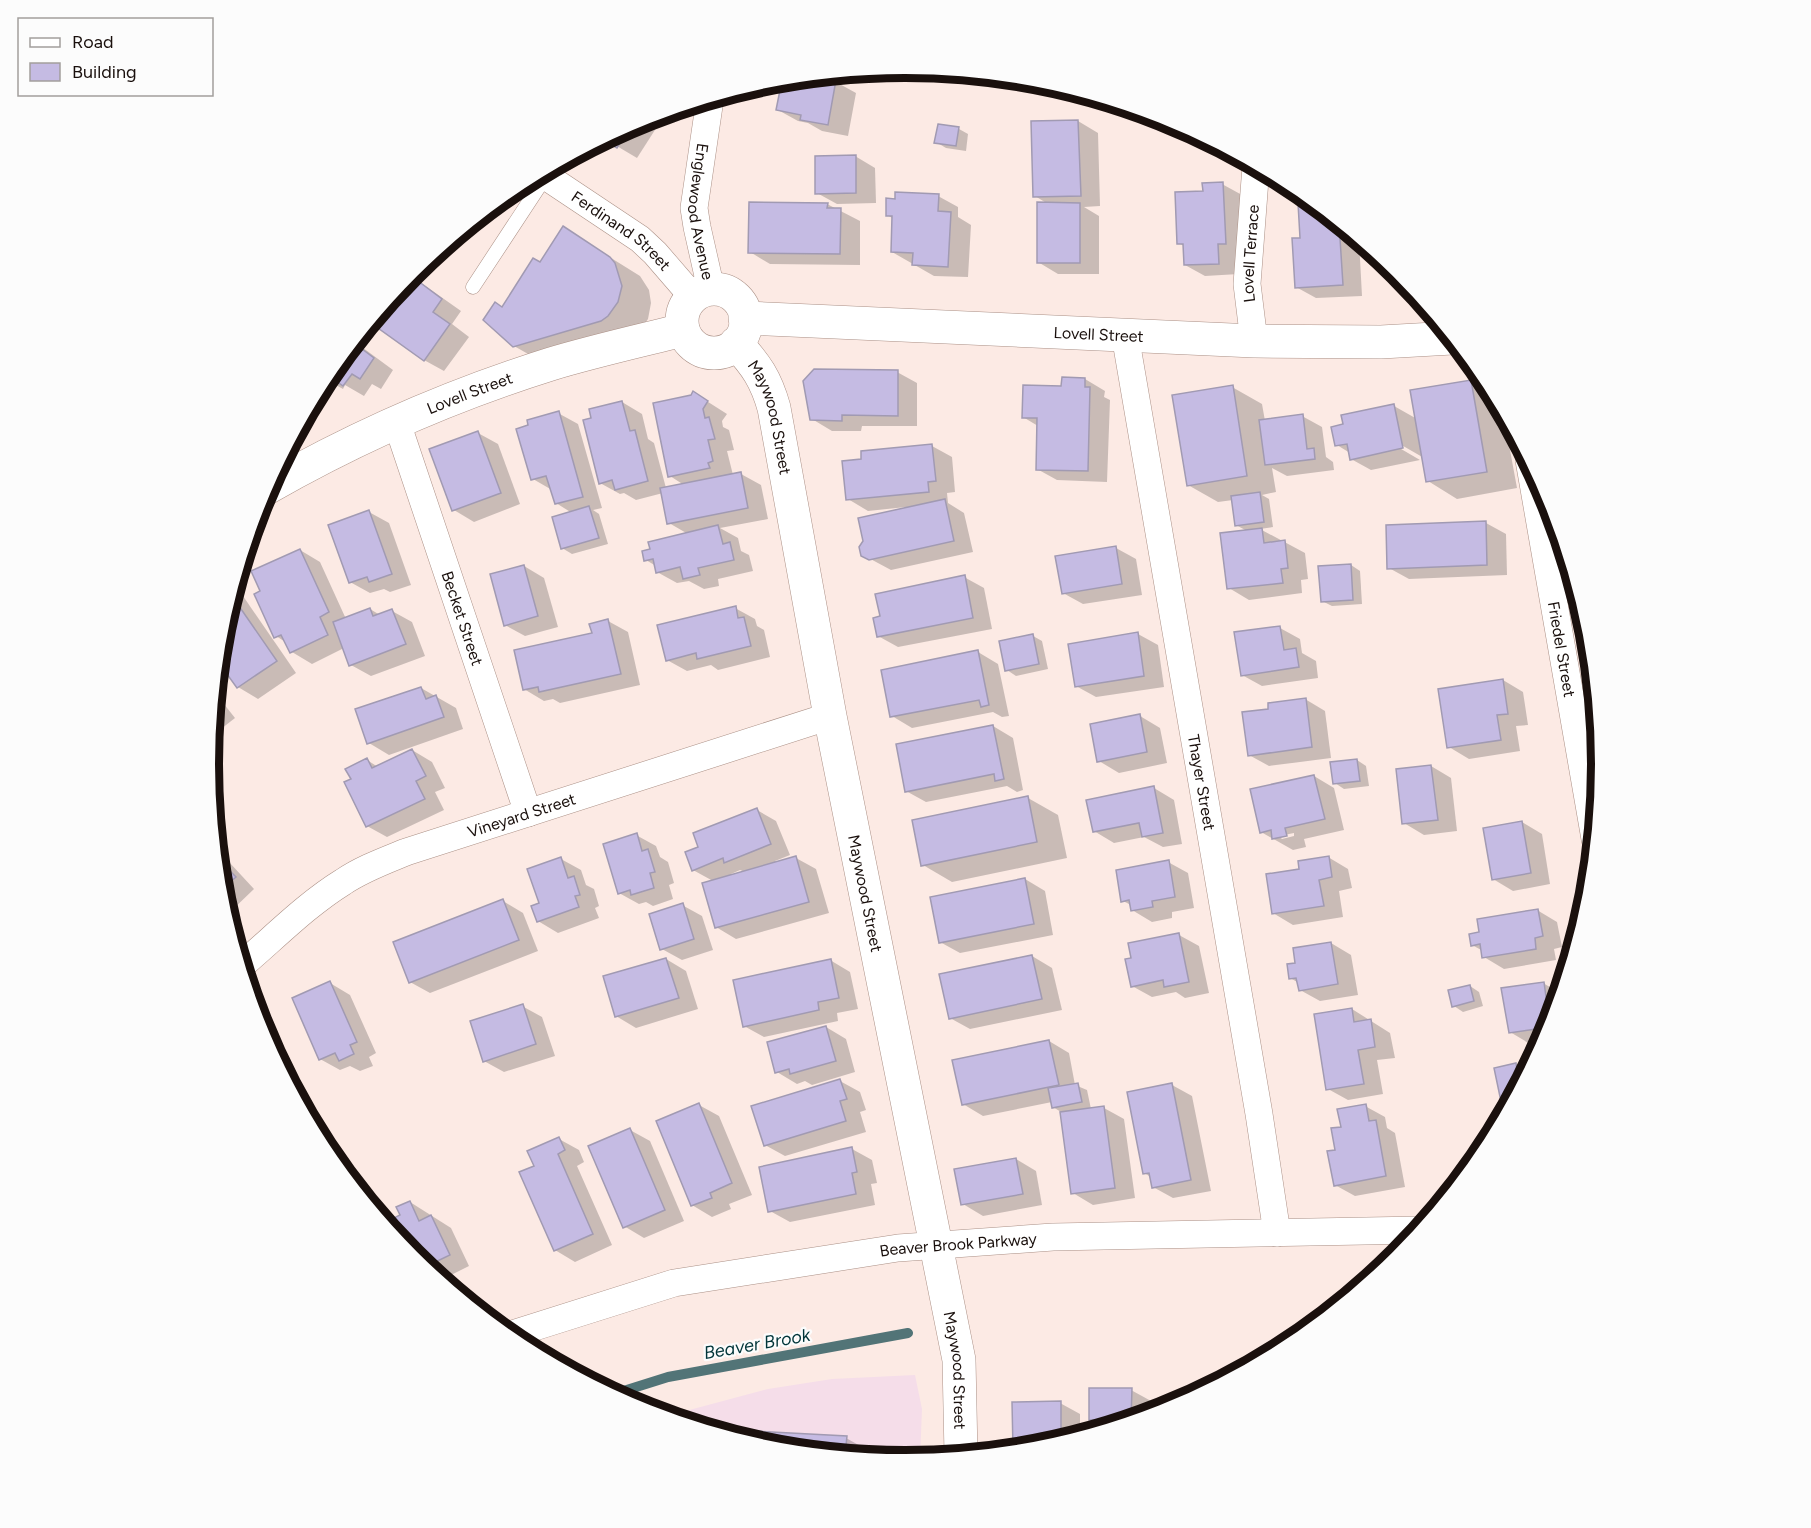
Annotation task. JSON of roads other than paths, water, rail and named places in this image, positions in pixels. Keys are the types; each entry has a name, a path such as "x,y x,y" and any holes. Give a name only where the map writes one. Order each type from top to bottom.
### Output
{"street":[{"name":"Englewood Avenue","path":"702,293 694,208 709,107"},
{"name":"Lovell Terrace","path":"1254,340 1246,284 1255,174"},
{"name":"Ferdinand Street","path":"548,179 640,239 702,293"},
{"path":"724,291 734,297 742,307 741,331 725,350 712,353 694,346 683,330 683,312 702,293 724,291"},
{"name":"Lovell Street","path":"282,480 397,423 464,394 552,364 683,330"},
{"name":"Lovell Street","path":"741,331 1125,335 1381,342 1444,338"},
{"name":"Maywood Street","path":"741,331 769,389 774,408 830,716 958,1360 961,1448"},
{"name":"Thayer Street","path":"1125,335 1277,1233"},
{"name":"Becket Street","path":"397,423 528,813"},
{"name":"Friedel Street","path":"1534,491 1590,810"},
{"name":"Vineyard Street","path":"248,959 343,881 374,865 406,852 830,716"},
{"name":"Beaver Brook Parkway","path":"520,1331 674,1283 887,1249 935,1244 1053,1238 1408,1230"}],"lane":[{"path":"473,287 536,187"}],"waterway":[{"name":"Beaver Brook","path":"626,1390 668,1377 908,1333"}]}
